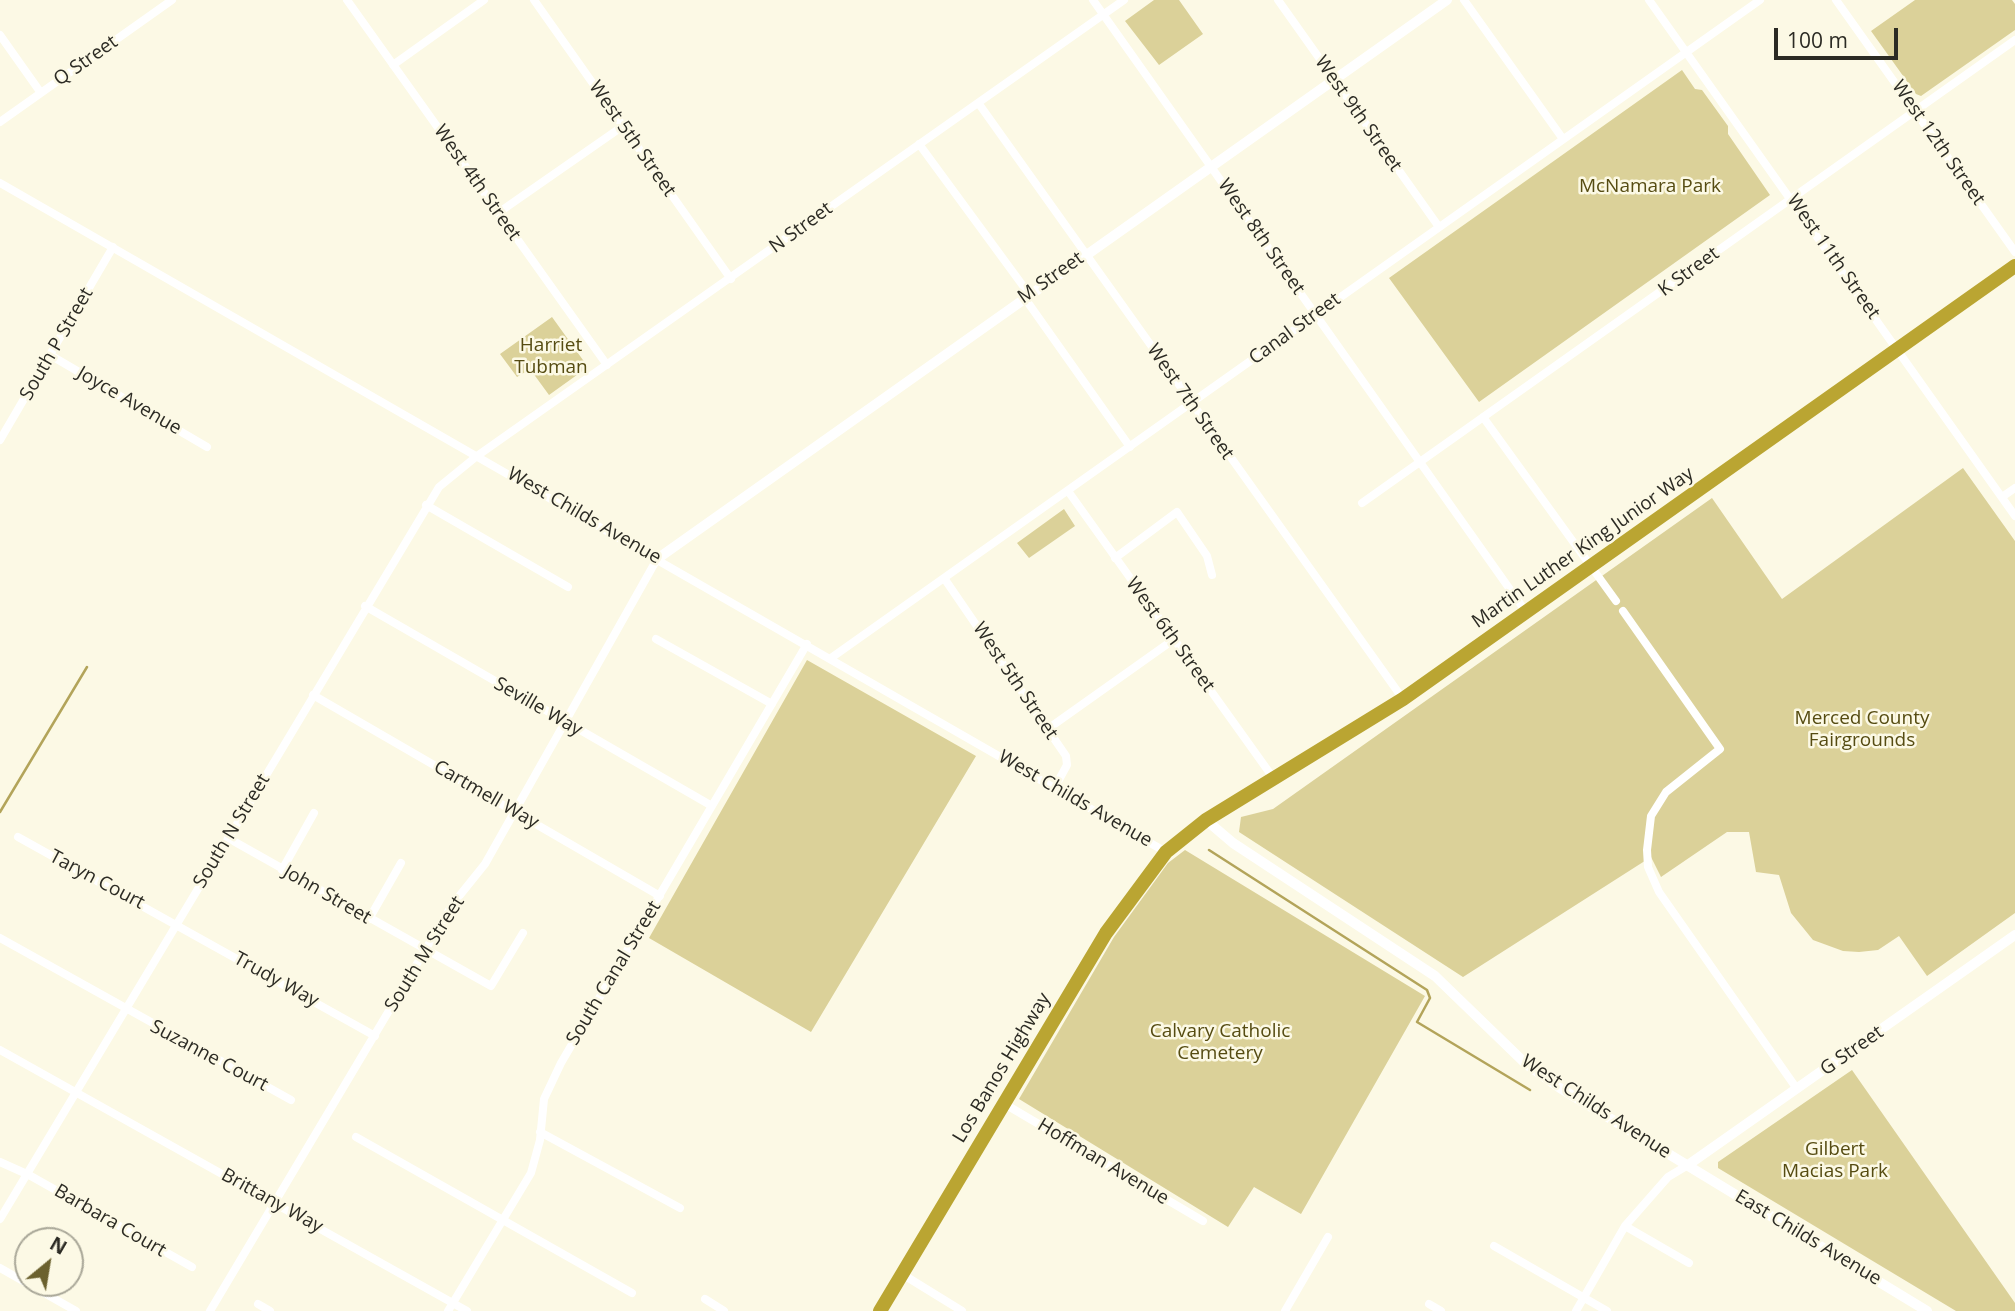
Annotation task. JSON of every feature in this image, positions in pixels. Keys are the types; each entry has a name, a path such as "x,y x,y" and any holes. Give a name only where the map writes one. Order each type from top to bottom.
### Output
{"highway":[{"name":"Martin Luther King Junior Way","path":"1166,852 1206,820 1404,699 2015,266"},
{"name":"Los Banos Highway","path":"880,1311 1106,933 1166,852"}],"main road":[{"name":"M Street","path":"657,558 1447,0"},
{"name":"West Childs Avenue","path":"1206,820 1233,843 1435,976 1525,1064 1688,1166"},
{"name":"G Street","path":"1688,1166 2015,935"},
{"name":"East Childs Avenue","path":"1688,1166 1927,1311"}],"street":[{"name":"West 4th Street","path":"347,0 607,365"},
{"path":"393,65 484,0"},
{"name":"West 5th Street","path":"534,0 731,279"},
{"name":"West 8th Street","path":"1093,0 1527,612"},
{"name":"N Street","path":"477,456 1124,0"},
{"name":"West 9th Street","path":"1278,0 1439,227"},
{"path":"1464,0 1563,139"},
{"name":"West 11th Street","path":"1649,0 2015,516"},
{"name":"Canal Street","path":"831,659 1760,0"},
{"name":"West 12th Street","path":"1836,0 2015,252"},
{"name":"Q Street","path":"0,122 166,2"},
{"path":"0,35 41,93"},
{"name":"K Street","path":"1362,503 2015,40"},
{"name":"West 7th Street","path":"979,104 1404,699"},
{"path":"498,213 623,126"},
{"path":"919,144 1130,447"},
{"name":"West Childs Avenue","path":"0,183 1166,852"},
{"name":"South P Street","path":"0,440 113,247"},
{"name":"Joyce Avenue","path":"50,355 207,447"},
{"path":"1483,417 1616,601"},
{"name":"South N Street","path":"0,1219 127,1011 426,505 447,478 477,456"},
{"path":"2002,497 2015,488"},
{"name":"West 6th Street","path":"1068,491 1274,779"},
{"path":"426,505 568,587"},
{"path":"1115,558 1177,512 1207,556 1212,575"},
{"name":"South M Street","path":"210,1311 452,905 485,864 657,558"},
{"name":"West 5th Street","path":"944,578 1049,727 1066,757 1067,765 1055,787"},
{"name":"Seville Way","path":"365,606 712,806"},
{"path":"1623,611 1720,749 1666,793 1651,816 1648,867 1659,892 1797,1089"},
{"path":"656,639 772,704"},
{"path":"1049,727 1172,640"},
{"name":"South Canal Street","path":"451,1307 531,1173 541,1132 542,1107 551,1082 807,644"},
{"name":"Cartmell Way","path":"313,695 660,896"},
{"path":"282,870 314,813"},
{"name":"Taryn Court","path":"18,837 177,923"},
{"name":"John Street","path":"228,838 491,986 523,933"},
{"path":"369,919 401,863"},
{"name":"Trudy Way","path":"177,923 375,1035"},
{"name":"Suzanne Court","path":"0,938 291,1100"},
{"name":"Brittany Way","path":"0,1050 275,1203 451,1307 467,1311"},
{"name":"Hoffman Avenue","path":"1003,1103 1203,1221"},
{"path":"541,1132 680,1208"},
{"path":"356,1137 632,1293"},
{"name":"Barbara Court","path":"0,1162 29,1175 192,1267"},
{"path":"1576,1311 1625,1226 1668,1177 1688,1166"},
{"path":"1625,1226 1689,1263"},
{"path":"1285,1311 1328,1237"},
{"path":"1494,1246 1607,1311"},
{"path":"0,1268 76,1311"},
{"path":"902,1274 962,1311"},
{"path":"705,1299 724,1311"},
{"path":"258,1304 270,1311"},
{"path":"1429,1304 1441,1311"}],"green space":[{"path":"1154,0 1179,0 1203,34 1159,65 1125,21"},
{"path":"1915,0 2012,0 2015,4 2015,30 1921,96 1916,94 1871,31"},
{"name":"McNamara Park","path":"1682,70 1695,89 1702,90 1728,126 1728,134 1770,195 1479,402 1389,278"},
{"name":"Harriet Tubman","path":"552,317 588,367 549,395 530,369 517,377 500,354"},
{"name":"Merced County Fairgrounds","path":"1963,468 2015,541 2015,913 1927,976 1899,936 1878,950 1859,952 1843,951 1813,940 1791,913 1779,875 1756,872 1749,832 1727,832 1661,877 1651,857 1463,977 1239,832 1241,817 1273,809 1712,498 1782,599"},
{"path":"1064,509 1075,526 1029,558 1017,543"},
{"path":"807,660 976,756 811,1032 649,938"},
{"name":"Calvary Catholic Cemetery","path":"1185,850 1425,996 1301,1214 1254,1187 1228,1227 1019,1099 1114,937 1168,863"},
{"name":"Gilbert Macias Park","path":"1852,1070 2015,1303 2015,1311 1956,1311 1718,1168 1718,1162"}],"waterway":[{"path":"0,812 87,667"},
{"path":"1209,850 1427,990 1430,998 1417,1022 1530,1090"}]}
